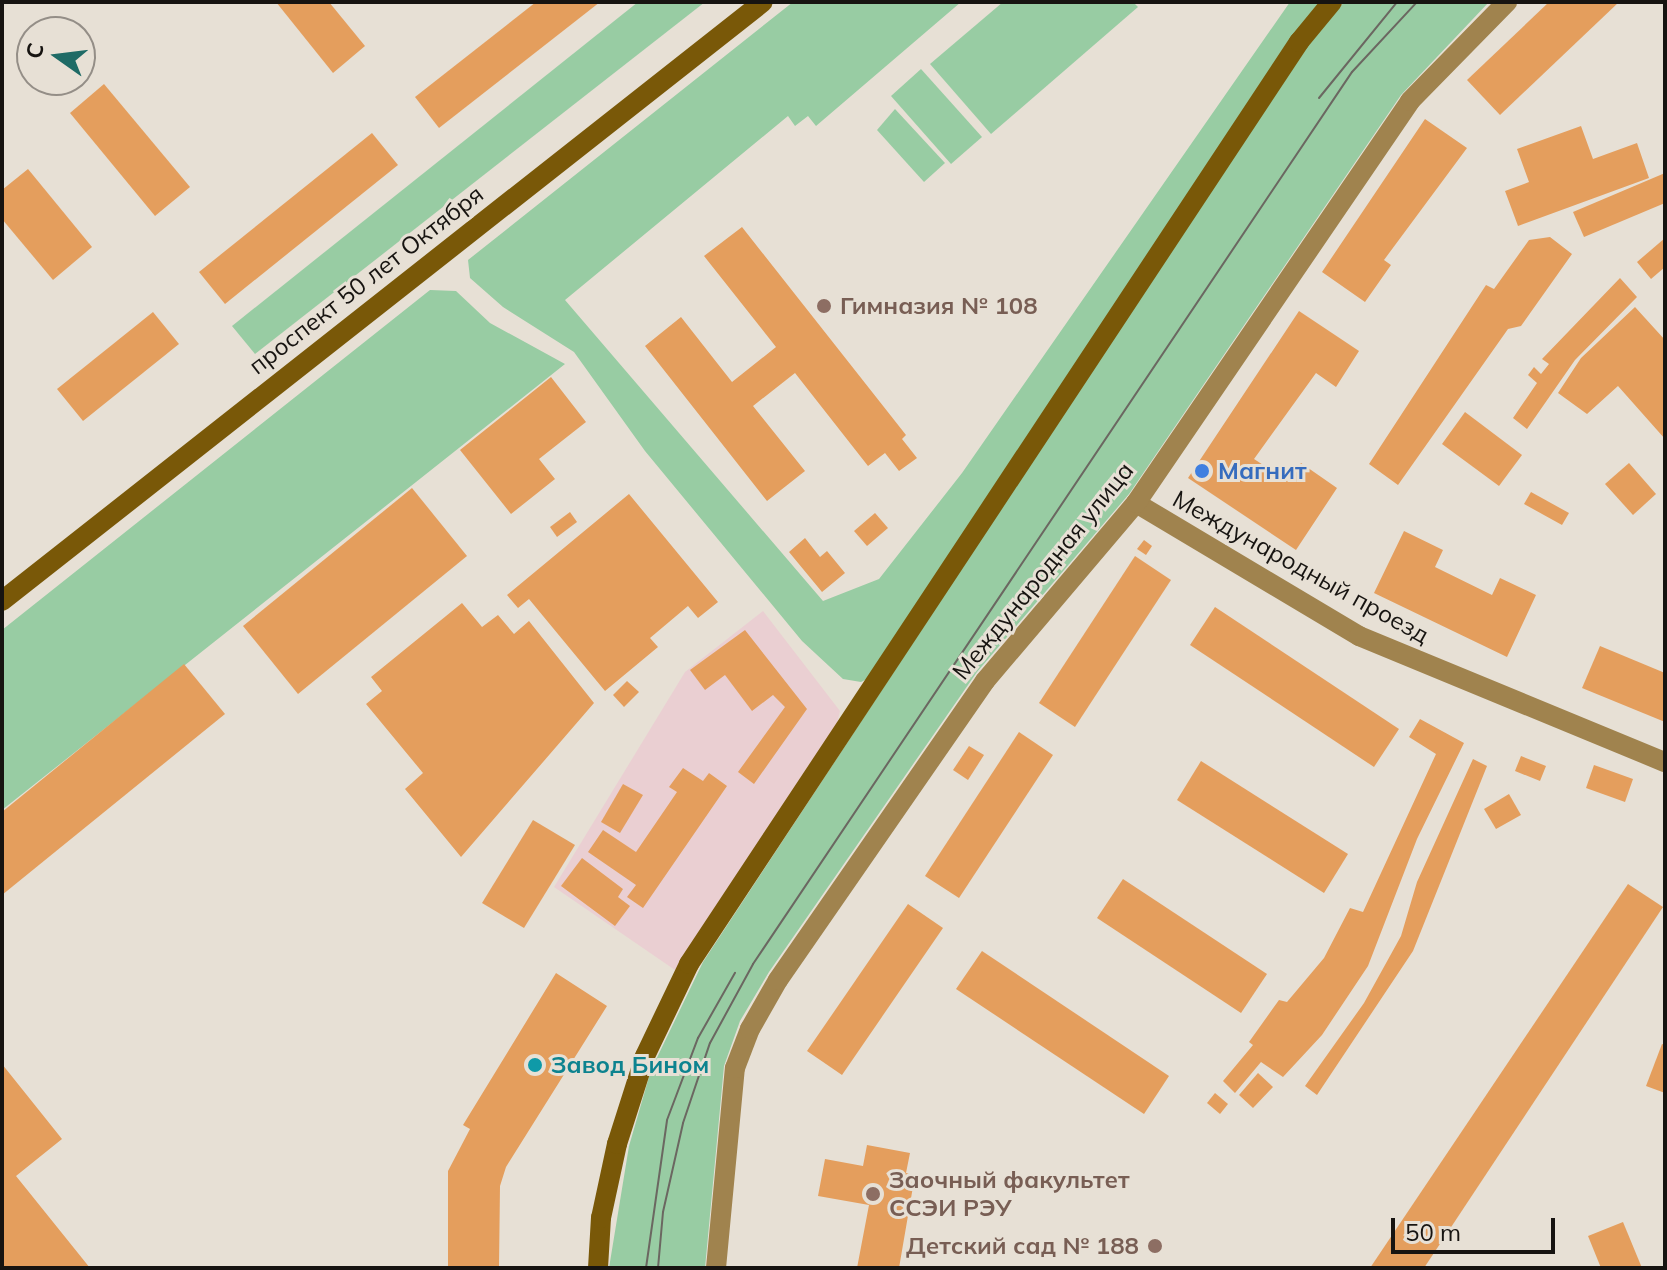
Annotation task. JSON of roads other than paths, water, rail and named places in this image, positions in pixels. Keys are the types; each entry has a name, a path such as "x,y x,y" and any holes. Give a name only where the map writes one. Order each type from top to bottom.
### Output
{"street":[{"name":"проспект 50 лет Октября","path":"2,601 763,2"},
{"path":"598,1268 601,1218 617,1144 645,1056 689,964 1299,42 1332,2"},
{"name":"Международная улица","path":"716,1268 727,1116 735,1068 750,1029 985,681 1136,503 1410,101 1507,2"},
{"name":"Международный проезд","path":"1136,503 1359,636 1665,762"}],"tram line":[{"path":"1319,98 1397,2"},
{"path":"658,1268 663,1212 683,1123 710,1043 753,964 1352,72 1417,2"},
{"path":"646,1268 667,1120 698,1038 735,973"}],"place":[{"name":"Гимназия № 108","path":"824,306"},
{"name":"Магнит","path":"1202,471"},
{"name":"Завод Бином","path":"535,1065"},
{"name":"Заочный факультет ССЭИ РЭУ","path":"873,1194"},
{"name":"Детский сад № 188","path":"1155,1246"}]}
